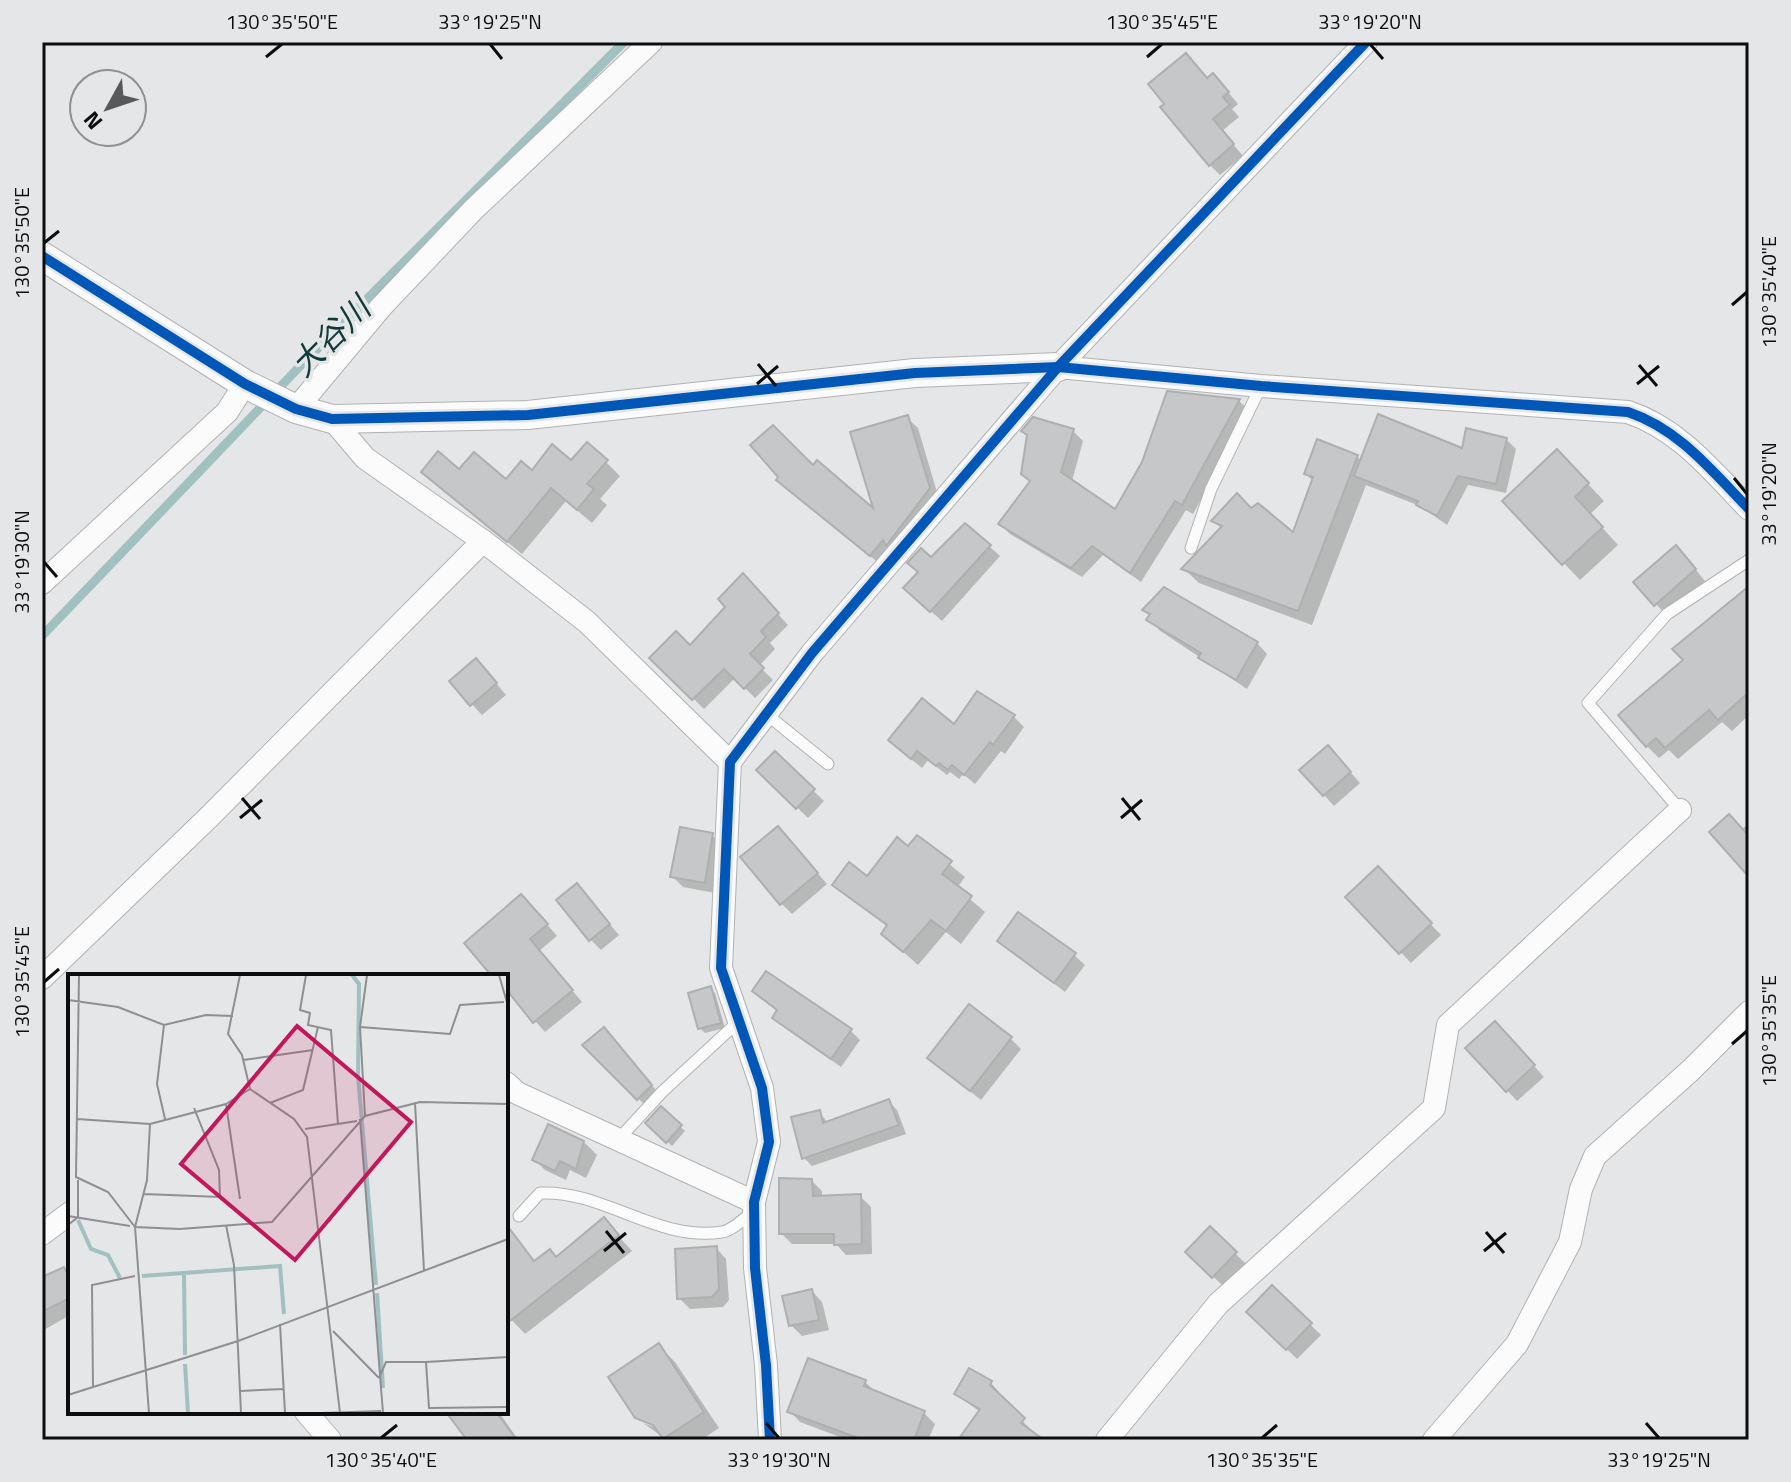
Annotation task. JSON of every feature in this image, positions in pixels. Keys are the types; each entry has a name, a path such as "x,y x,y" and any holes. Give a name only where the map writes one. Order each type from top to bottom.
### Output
{"street":[{"path":"296,409 381,307 474,209 651,42"},
{"path":"774,1439 755,1268 754,1207 769,1142 762,1088 721,968 730,762 765,713 858,598 1058,367 1366,42"},
{"path":"42,256 245,384 296,409 332,419 528,415 915,373 1058,367 1261,386 1628,412 1653,420 1684,443 1749,509"},
{"path":"42,583 227,412 245,384"},
{"path":"332,419 365,458 483,541 587,622 730,762"},
{"path":"42,978 219,807 483,541"},
{"path":"1107,1440 1218,1304 1434,1108 1448,1025 1680,810"},
{"path":"1434,1440 1517,1344 1570,1242 1581,1189 1595,1156 1749,1012"},
{"path":"508,1085 517,1093 754,1207"},
{"path":"42,1234 68,1214"},
{"path":"308,1414 330,1440"}],"lane":[{"path":"1191,548 1211,489 1261,386"},
{"path":"1680,810 1588,703 1667,614 1749,560"},
{"path":"765,713 828,764"},
{"path":"617,1141 662,1092 740,1020"},
{"path":"519,1216 540,1193 566,1192 668,1230 724,1232 754,1207"}],"building":[{"path":"1186,53 1207,78 1213,73 1229,92 1223,97 1230,105 1213,119 1234,144 1209,166 1160,107 1164,104 1148,84"},
{"path":"1167,391 1240,399 1182,505 1175,501 1130,573 1092,546 1071,568 998,524 1030,481 1021,474 1027,435 1021,431 1033,417 1074,429 1061,472 1115,509 1142,462"},
{"path":"1378,414 1462,448 1466,428 1507,438 1496,484 1458,476 1437,516 1416,505 1418,501 1354,476"},
{"path":"908,415 930,488 886,546 883,540 870,556 776,480 778,477 750,445 773,425 813,465 817,460 873,508 850,432"},
{"path":"1317,439 1358,455 1298,611 1181,569 1222,526 1211,521 1237,493 1251,508 1258,503 1293,532 1313,477 1304,474"},
{"path":"587,442 608,460 587,484 594,489 577,510 551,488 507,542 421,472 438,451 459,469 474,452 506,479 521,461 532,470 552,444 571,460"},
{"path":"1557,449 1589,483 1575,497 1603,527 1562,565 1502,501"},
{"path":"965,523 991,545 930,612 903,588 918,572 907,563 921,548 931,557"},
{"path":"1676,545 1696,569 1654,606 1633,582"},
{"path":"743,573 779,613 761,631 766,637 750,654 764,668 744,689 724,669 692,700 649,658 676,631 690,645 725,607 718,599"},
{"path":"1749,586 1749,692 1718,720 1709,710 1665,748 1656,738 1646,747 1618,715 1683,660 1672,649"},
{"path":"1164,587 1258,642 1236,680 1198,658 1201,653 1146,620 1150,614 1142,610"},
{"path":"476,658 497,683 470,706 449,681"},
{"path":"977,691 1015,715 993,745 990,742 964,775 952,765 948,770 939,763 936,766 917,751 911,759 888,740 922,698 954,724"},
{"path":"1328,745 1351,772 1323,796 1299,770"},
{"path":"775,751 815,789 796,809 756,770"},
{"path":"1729,814 1749,836 1749,877 1709,832"},
{"path":"778,826 818,873 780,905 740,857"},
{"path":"680,827 713,833 705,883 670,877"},
{"path":"917,835 952,861 942,874 972,896 946,931 931,920 903,952 881,934 887,925 832,885 849,862 867,876 897,837 908,846"},
{"path":"1378,866 1432,923 1399,954 1345,897"},
{"path":"577,883 610,924 589,941 556,900"},
{"path":"521,894 548,924 530,939 573,990 533,1023 508,992 508,974 490,974 464,943"},
{"path":"1018,912 1076,953 1054,983 997,941"},
{"path":"766,971 852,1029 831,1059 772,1018 777,1010 752,991"},
{"path":"711,986 721,1023 698,1029 688,993"},
{"path":"969,1004 1012,1037 970,1091 927,1058"},
{"path":"1495,1021 1535,1065 1506,1092 1465,1048"},
{"path":"604,1027 652,1085 637,1100 582,1045"},
{"path":"889,1099 899,1125 802,1159 791,1117 820,1110 823,1123"},
{"path":"661,1106 682,1125 666,1143 645,1123"},
{"path":"548,1124 584,1141 576,1169 560,1161 555,1171 532,1160"},
{"path":"779,1178 812,1179 813,1196 861,1194 862,1244 834,1245 834,1234 779,1234"},
{"path":"604,1217 619,1235 508,1322 508,1227 534,1261 550,1249 556,1257"},
{"path":"1210,1226 1237,1252 1212,1278 1185,1252"},
{"path":"717,1246 719,1289 712,1297 677,1299 675,1249"},
{"path":"64,1267 68,1275 68,1299 42,1312 42,1277"},
{"path":"1272,1285 1312,1323 1286,1350 1246,1312"},
{"path":"812,1289 819,1320 789,1326 782,1296"},
{"path":"659,1343 704,1412 663,1439 653,1425 635,1418 608,1377"},
{"path":"808,1358 866,1380 864,1386 925,1411 914,1440 864,1440 787,1412"},
{"path":"969,1368 992,1381 990,1385 1025,1418 1021,1423 1044,1440 958,1440 980,1409 954,1394"},
{"path":"448,1414 498,1414 517,1440 467,1440"}],"waterway":[{"name":"大谷川","path":"42,636 303,363 624,42"}],"cycle path":[{"path":"770,1440 766,1365 755,1268 754,1202 769,1142 762,1088 721,968 730,762 812,653 1058,367 1366,42"},
{"path":"42,256 245,384 296,409 332,419 528,415 915,373 1058,367 1261,386 1628,412 1646,419 1679,440 1749,509"}]}
